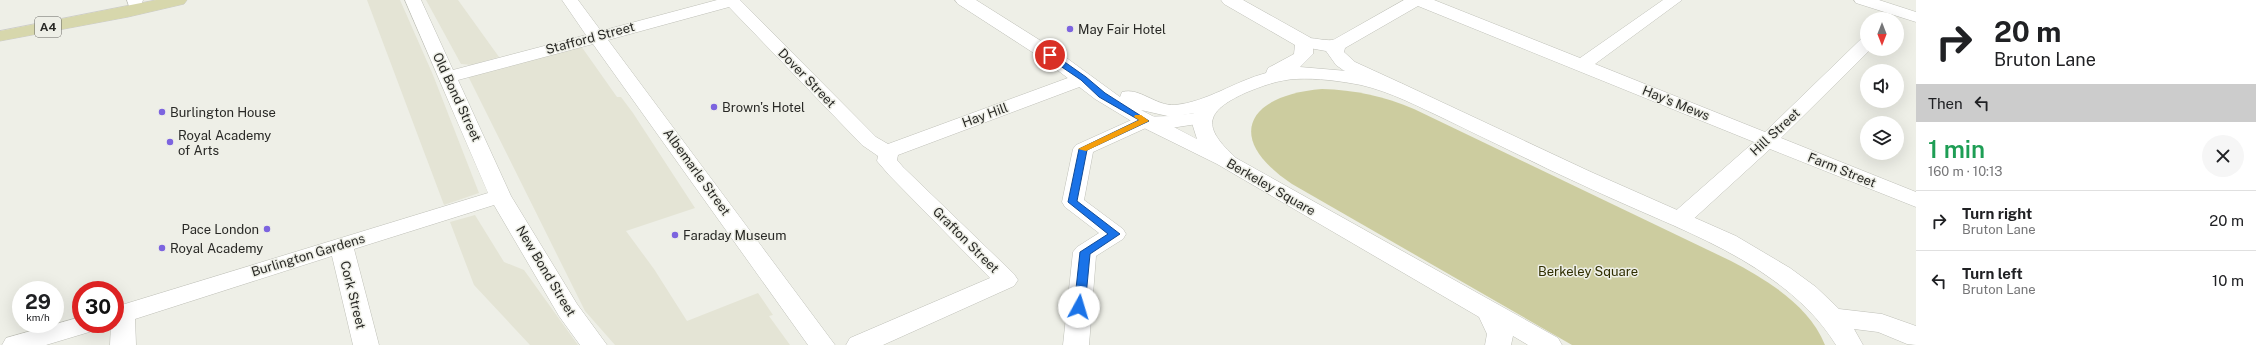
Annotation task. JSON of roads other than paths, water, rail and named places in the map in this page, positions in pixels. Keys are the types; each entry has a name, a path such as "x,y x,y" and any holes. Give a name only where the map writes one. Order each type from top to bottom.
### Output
{"main road":[{"name":"A4","path":"0,26 135,1 172,1"},
{"name":"A4","path":"0,36 128,12 172,1"}],"street":[{"name":"Old Bond Street","path":"413,0 500,196"},
{"name":"Albemarle Street","path":"570,0 598,36 822,345"},
{"name":"Stafford Street","path":"448,77 731,0"},
{"name":"Dover Street","path":"731,0 869,141 886,152"},
{"path":"964,0 1084,78 1102,95 1145,121 1228,163"},
{"path":"1230,0 1304,42 1320,46 1336,44 1417,0"},
{"name":"Hay's Mews","path":"1417,0 1768,140"},
{"path":"1583,65 1674,0"},
{"path":"1862,0 1900,10 1916,17"},
{"path":"1084,78 1112,87 1149,107 1163,111 1192,109 1297,62 1304,56 1306,49 1304,42"},
{"path":"1336,44 1335,52 1342,61 1627,197 1680,219 1765,261 1791,280 1832,318 1850,345"},
{"name":"Hill Street","path":"1680,219 1768,140 1860,49"},
{"path":"1263,78 1297,74 1329,74 1362,78 1396,88"},
{"name":"Hay Hill","path":"886,152 1084,78"},
{"path":"1076,345 1085,252 1115,234 1072,202 1083,149 1145,121 1171,122 1203,118 1206,108 1216,99"},
{"name":"Berkeley Square","path":"1203,118 1206,140 1214,151 1228,163 1549,345"},
{"name":"Farm Street","path":"1768,140 1916,200"},
{"name":"Grafton Street","path":"859,345 1006,280 896,171 887,161 886,152"},
{"name":"Burlington Gardens","path":"124,312 500,196"},
{"name":"New Bond Street","path":"500,196 568,310 594,345"},
{"name":"Cork Street","path":"341,245 366,345"},
{"path":"1489,311 1496,321 1500,334 1498,345"},
{"path":"1832,318 1882,323 1916,337"},
{"path":"15,345 72,328"},
{"path":"121,333 123,345"}],"place":[{"name":"May Fair Hotel","path":"1070,29"},
{"name":"Brown's Hotel","path":"714,107"},
{"name":"Burlington House","path":"162,112"},
{"name":"Royal Academy of Arts","path":"170,142"},
{"name":"Pace London","path":"267,229"},
{"name":"Faraday Museum","path":"675,235"},
{"name":"Royal Academy","path":"162,248"}]}
